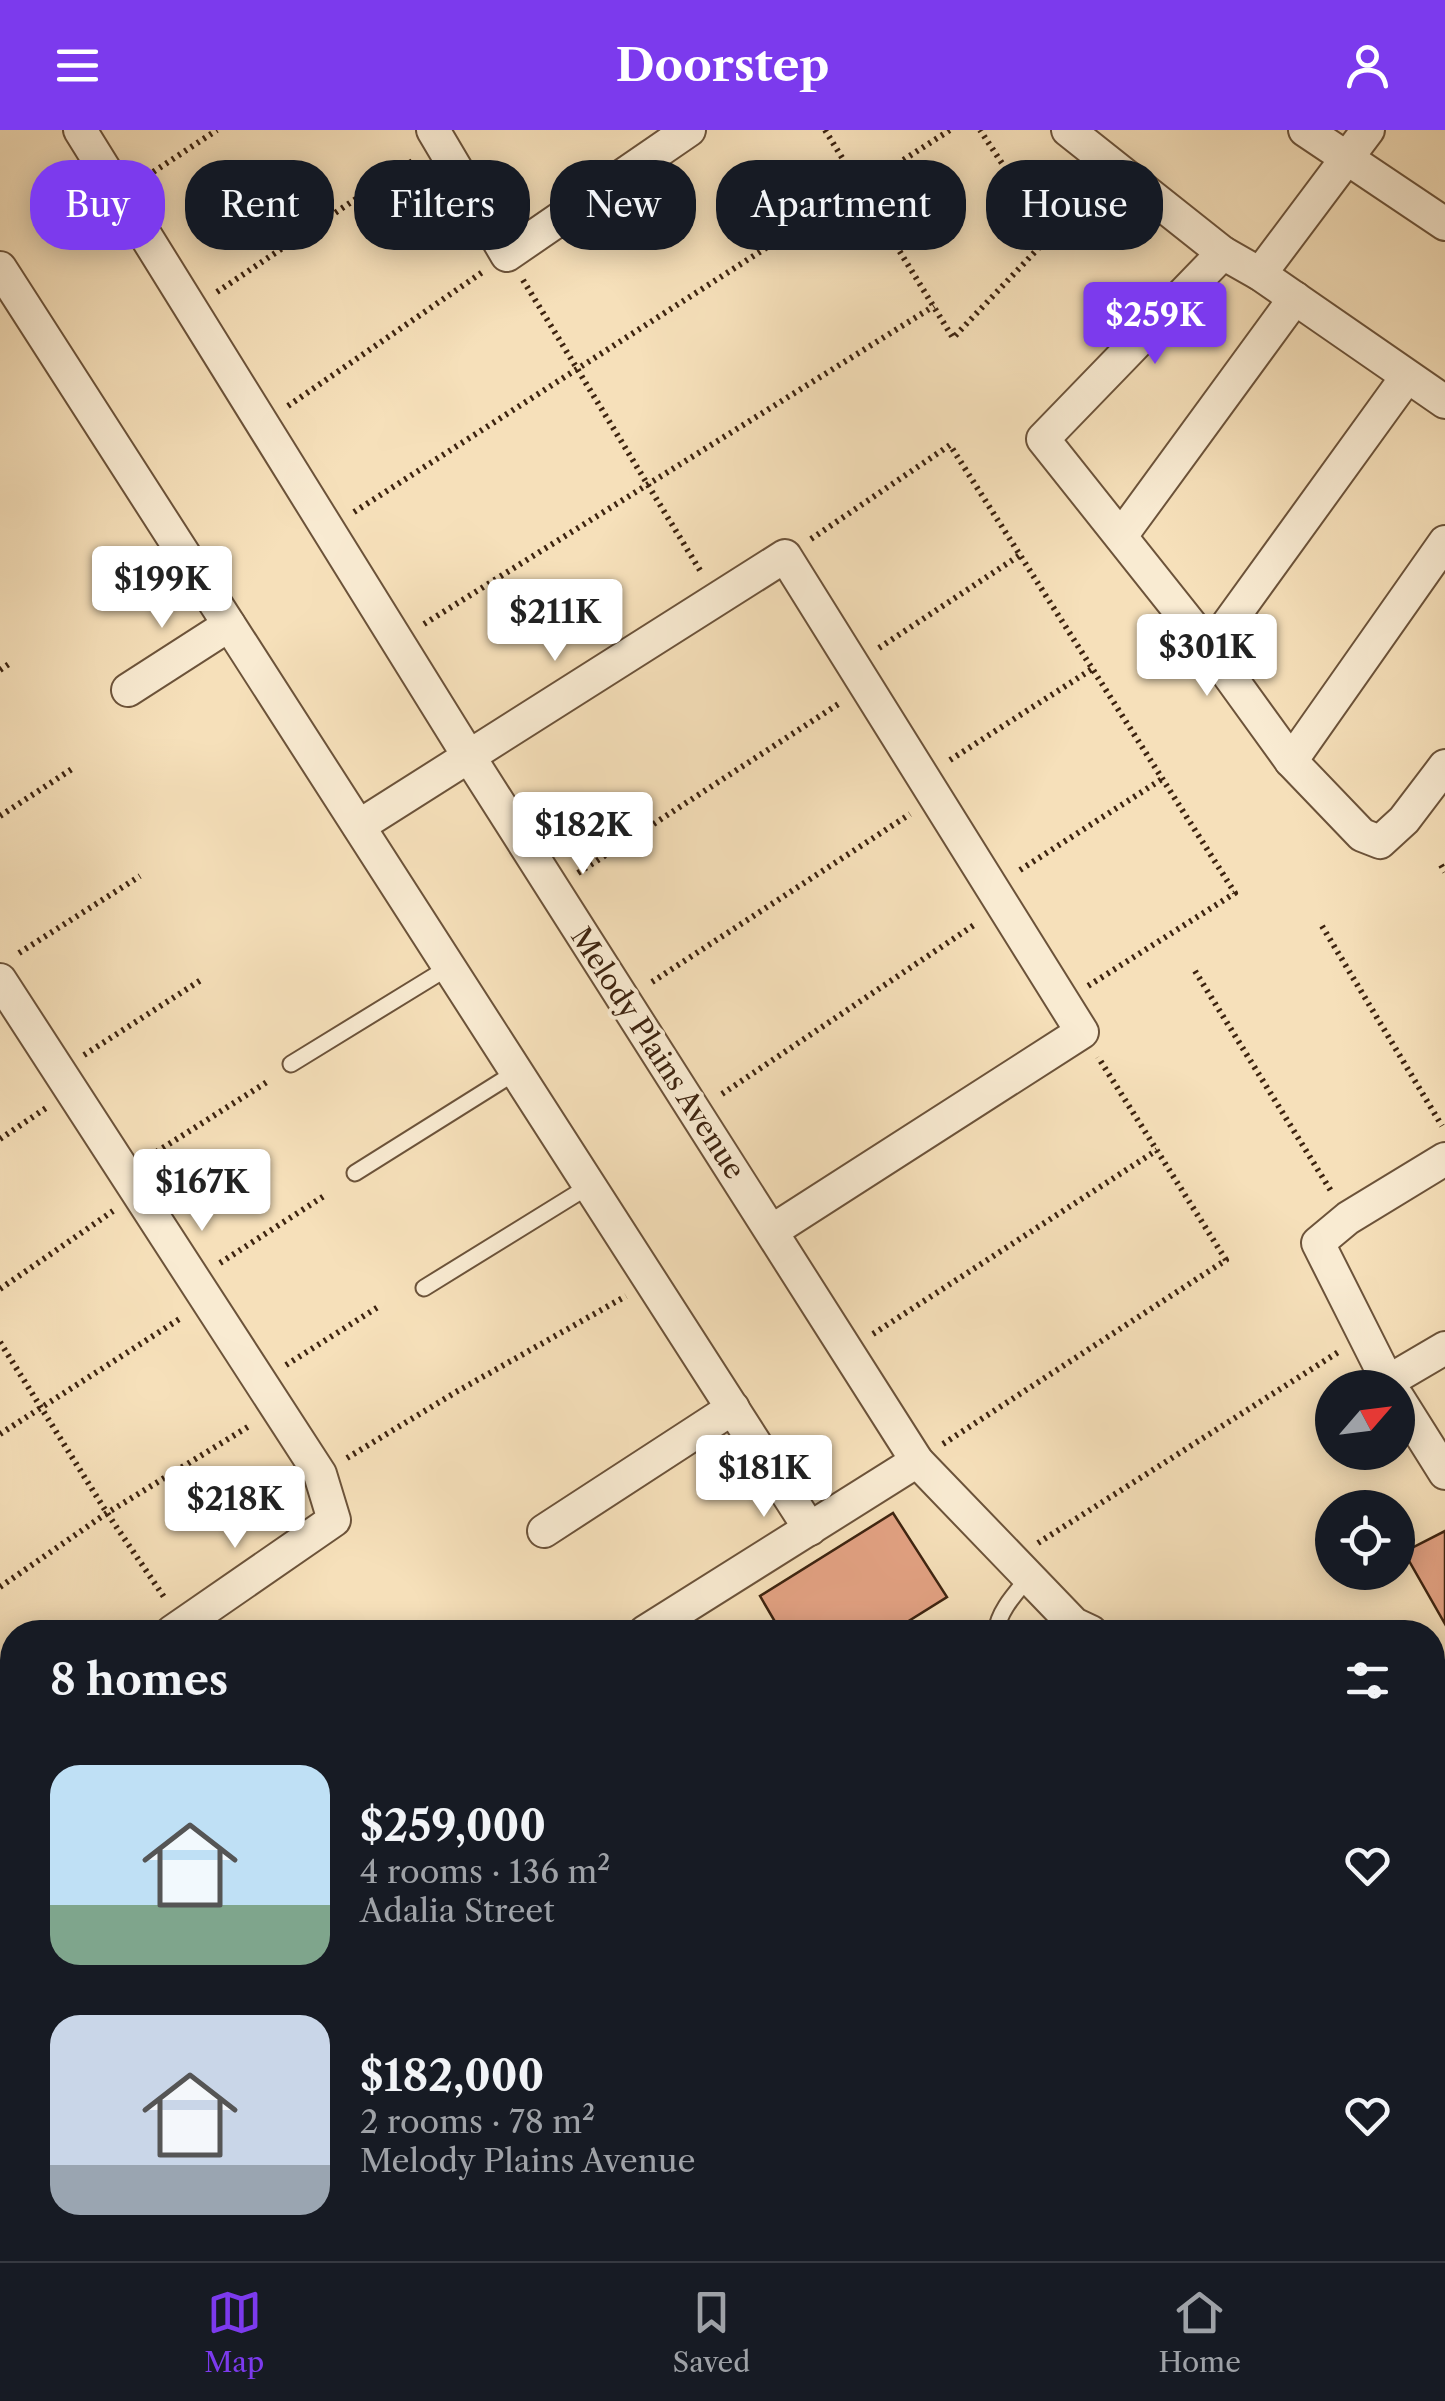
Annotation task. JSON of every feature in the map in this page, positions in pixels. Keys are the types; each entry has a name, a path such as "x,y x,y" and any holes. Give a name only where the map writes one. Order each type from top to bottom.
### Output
{"street":[{"name":"Melody Plains Avenue","path":"80,130 99,160"},
{"path":"437,136 508,255 689,130"},
{"path":"1068,130 1222,253 1260,274 1445,402"},
{"path":"1305,130 1445,224"},
{"path":"1260,274 1368,130"},
{"name":"Melody Plains Avenue","path":"155,250 468,755 917,1462 1070,1620"},
{"path":"1222,253 1043,439 1210,649 1291,761 1362,835 1380,842 1404,820 1445,766"},
{"path":"0,268 11,308 229,625 810,1529"},
{"path":"1121,536 1294,298"},
{"path":"1210,649 1406,378"},
{"path":"1291,761 1445,542"},
{"path":"359,826 786,556 1082,1032 772,1231"},
{"path":"128,690 229,625"},
{"path":"8,967 65,1081 320,1474 334,1520 191,1620"},
{"path":"1382,1370 1318,1243 1348,1218 1445,1159"},
{"path":"1415,1372 1445,1348"},
{"path":"544,1530 733,1408"},
{"path":"1415,1426 1445,1474"},
{"path":"664,1620 917,1462"}],"lane":[{"path":"291,1064 449,967"},
{"path":"355,1173 516,1072"},
{"path":"424,1288 590,1186"},
{"path":"1001,1620 1020,1568"}],"path":[{"path":"165,164 217,130"},
{"path":"825,130 844,160"},
{"path":"902,160 950,130"},
{"path":"899,250 953,338 1050,236 980,130"},
{"path":"192,310 437,136"},
{"path":"328,529 760,250"},
{"path":"262,424 508,255 718,600"},
{"path":"397,641 934,306"},
{"path":"786,556 950,444 1235,894 1063,1002"},
{"path":"554,889 860,676 1020,555"},
{"path":"0,670 12,662"},
{"path":"625,1001 1092,669"},
{"path":"0,816 75,768"},
{"path":"696,1112 1162,778"},
{"path":"8,967 140,876"},
{"path":"1322,926 1445,1132"},
{"path":"1195,972 1348,1218"},
{"path":"0,1139 65,1081 201,980"},
{"path":"917,1462 1226,1260 1082,1032"},
{"path":"0,1289 131,1183 267,1082"},
{"path":"847,1351 1156,1150"},
{"path":"0,1434 41,1408 324,1196"},
{"path":"320,1474 651,1282"},
{"path":"0,1587 107,1514 269,1394 378,1307"},
{"path":"1020,1568 1364,1336"},
{"path":"0,1342 172,1620"}],"building":[{"path":"893,1513 947,1597 910,1620 774,1620 760,1596"},
{"path":"1445,1531 1445,1620 1415,1571 1415,1546"}]}
